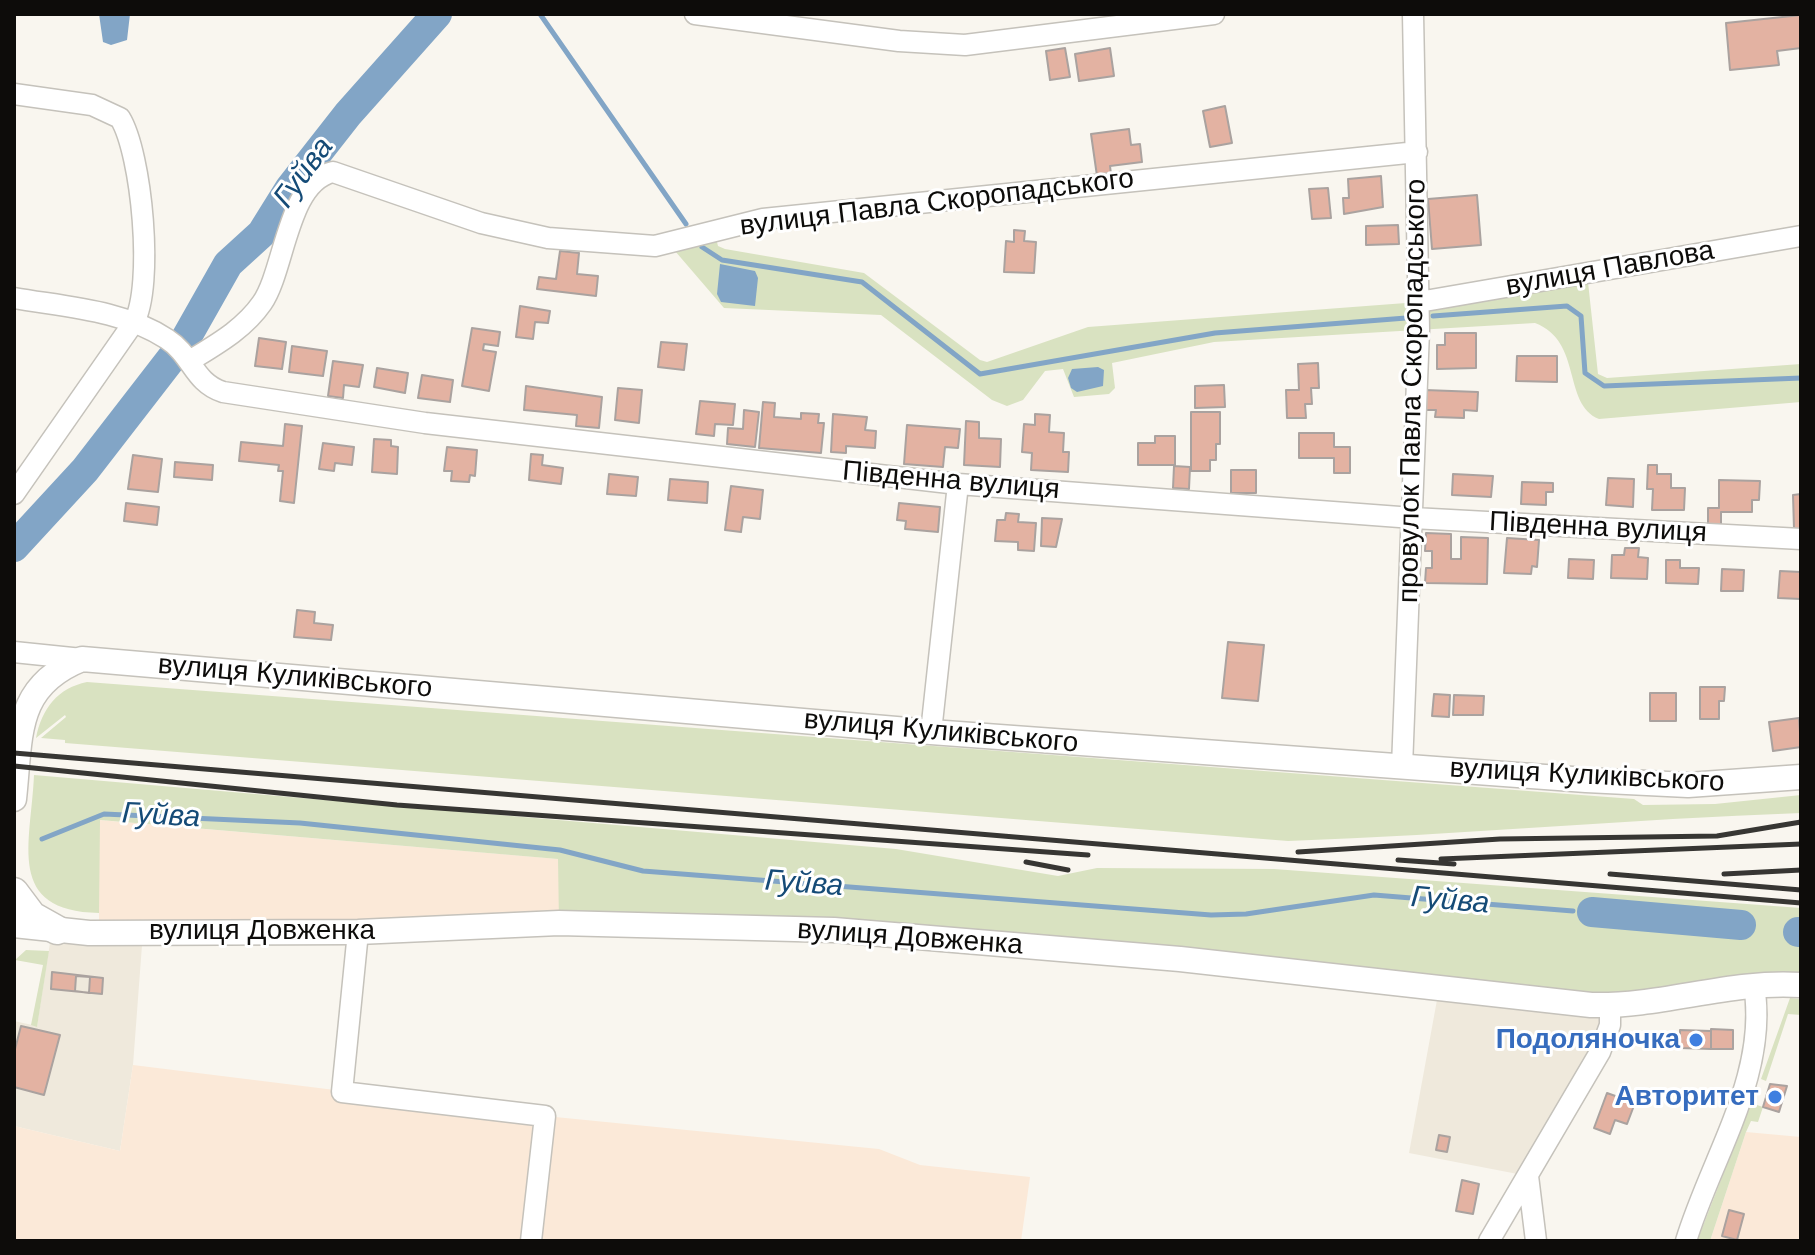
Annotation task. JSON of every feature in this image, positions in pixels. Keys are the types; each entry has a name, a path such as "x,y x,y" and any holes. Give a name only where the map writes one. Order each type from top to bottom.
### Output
{"main road":[{"path":"14,892 32,916 57,930"}],"street":[{"path":"695,14 899,41 965,45 1207,15"},
{"name":"провулок Павла Скоропадського","path":"1402,767 1419,302 1413,14"},
{"path":"14,94 104,109 120,118 133,146 145,257 144,296 134,322 14,494"},
{"name":"вулиця Павла Скоропадського","path":"191,360 232,334 264,300 275,280 296,211 319,177 333,172 507,231 548,238 642,246 669,244 763,219 1417,152"},
{"name":"вулиця Павлова","path":"1419,302 1801,236"},
{"name":"Південна вулиця","path":"14,298 134,322 170,341 191,360 202,382 231,394 425,423 958,484 1413,518 1801,539"},
{"path":"931,732 958,484"},
{"path":"14,652 82,659"},
{"path":"14,799 22,726 30,698 42,682 61,667 82,659"},
{"name":"вулиця Куликівського","path":"82,659 931,732 1658,785 1743,783 1801,777"},
{"path":"14,697 22,726"},
{"name":"вулиця Довженка","path":"14,925 57,930 358,932 559,923 834,930 1180,959 1610,1005 1754,985 1801,985"},
{"path":"358,932 342,1092 545,1116 531,1241"},
{"path":"1686,1241 1752,1059 1758,1024 1754,985"},
{"path":"1489,1241 1606,1040 1610,1005"},
{"path":"1528,1176 1536,1241"}],"shaded area":[{"path":"99,820 559,859 559,923 99,933"},
{"path":"52,930 143,932 133,1065 120,1151 14,1126 14,1021 37,1026"},
{"path":"1439,989 1611,1018 1528,1176 1409,1153"},
{"path":"133,1065 545,1116 879,1149 920,1165 1030,1177 1021,1241 14,1241 14,1126 120,1151"},
{"path":"1746,1132 1801,1137 1801,1241 1710,1241"}],"green space":[{"path":"714,230 718,246 725,249 864,273 980,360 987,362 1088,327 1419,302 1587,273 1598,374 1607,378 1801,364 1801,402 1599,419 1580,400 1560,343 1535,323 1214,342 1112,363 1115,388 1109,394 1074,397 1063,369 1045,371 1023,400 1007,406 992,400 881,315 724,308 669,244"},
{"path":"87,682 1634,799 1643,805 1715,804 1801,795 1801,813 1288,841 65,743 65,740 41,738 65,715 36,738 42,717 53,701 68,689"},
{"path":"34,775 896,849 1058,876 1097,868 1274,869 1801,908 1801,985 1637,1004 1180,959 559,923 558,859 100,820 99,913 69,909 49,900 36,887 28,848"},
{"path":"26,950 49,951 37,1027 31,1025 43,965 15,960"},
{"path":"1790,998 1801,999 1801,1015 1788,1014 1766,1081 1761,1079"},
{"path":"1751,1103 1763,1107 1758,1122 1751,1121 1746,1132 1710,1241 1697,1241"}],"water":[{"path":"99,14 130,14 127,40 111,45 103,42"},
{"path":"720,264 755,271 758,278 755,306 721,302 717,294"},
{"path":"1098,367 1104,370 1103,386 1077,392 1071,388 1068,378 1072,369"}],"building":[{"path":"1801,15 1801,48 1777,51 1779,65 1730,70 1726,23"},
{"path":"1065,48 1070,77 1050,80 1046,51"},
{"path":"1110,48 1114,76 1079,81 1075,54"},
{"path":"1225,106 1232,143 1210,147 1203,111"},
{"path":"1129,129 1131,145 1140,144 1142,162 1110,166 1111,174 1097,176 1091,134"},
{"path":"1381,176 1383,207 1344,214 1343,198 1349,198 1348,179"},
{"path":"1328,188 1331,218 1312,219 1309,189"},
{"path":"1477,195 1481,245 1432,249 1428,199"},
{"path":"1398,225 1399,244 1366,245 1366,226"},
{"path":"1014,230 1025,231 1024,241 1036,242 1034,273 1004,272 1006,241 1014,242"},
{"path":"560,251 579,253 577,274 598,276 596,296 537,289 539,277 556,279"},
{"path":"520,306 550,311 548,323 535,322 533,339 516,337"},
{"path":"472,328 500,332 498,346 484,344 483,350 496,352 489,391 462,386"},
{"path":"1445,333 1476,333 1476,368 1437,369 1437,345 1445,345"},
{"path":"259,338 286,342 282,369 255,366"},
{"path":"661,342 687,344 684,370 658,367"},
{"path":"292,346 327,351 323,376 289,372"},
{"path":"1517,356 1557,356 1557,382 1516,381"},
{"path":"333,361 363,365 359,387 344,385 343,398 328,396"},
{"path":"1318,363 1319,388 1311,388 1312,404 1305,404 1306,418 1287,418 1286,390 1299,390 1298,364"},
{"path":"377,368 408,373 405,393 374,387"},
{"path":"422,375 453,380 450,402 418,398"},
{"path":"1224,385 1225,407 1195,408 1195,386"},
{"path":"526,386 602,397 599,428 576,426 577,415 524,410"},
{"path":"618,388 642,390 639,423 615,420"},
{"path":"1425,390 1478,392 1477,411 1464,410 1464,418 1435,417 1436,410 1424,410"},
{"path":"700,401 735,404 733,425 715,424 714,436 696,434"},
{"path":"763,402 775,403 774,417 801,419 801,413 819,414 818,423 824,423 821,453 759,448"},
{"path":"744,410 759,412 755,447 727,444 728,428 743,429"},
{"path":"1191,412 1220,412 1220,444 1216,444 1216,460 1210,460 1210,471 1191,471"},
{"path":"833,414 867,417 865,430 876,431 875,448 846,446 846,453 831,452"},
{"path":"1035,414 1050,415 1049,432 1064,433 1063,452 1069,452 1068,472 1031,470 1032,453 1022,452 1024,424 1035,425"},
{"path":"966,421 979,422 979,438 1001,439 1000,467 964,465"},
{"path":"285,424 302,426 294,503 280,501 283,471 278,471 279,465 239,461 241,442 283,446"},
{"path":"907,425 960,429 958,448 945,447 943,467 904,464"},
{"path":"1299,433 1334,433 1334,447 1350,447 1350,473 1334,473 1334,458 1299,458"},
{"path":"1155,436 1175,436 1175,465 1138,465 1138,443 1155,443"},
{"path":"374,439 391,440 391,446 398,447 397,474 372,472"},
{"path":"323,443 354,447 352,465 335,463 334,471 319,469"},
{"path":"447,447 477,450 475,476 470,475 469,482 451,481 452,471 444,471"},
{"path":"531,454 543,455 542,465 563,468 561,484 529,480"},
{"path":"133,455 162,459 158,492 128,489"},
{"path":"175,462 213,465 212,480 174,477"},
{"path":"1648,465 1657,465 1657,474 1671,474 1671,488 1685,488 1684,510 1652,510 1653,489 1647,489"},
{"path":"1174,466 1190,467 1189,489 1173,488"},
{"path":"1231,470 1256,470 1256,493 1231,493"},
{"path":"609,474 638,477 636,496 607,494"},
{"path":"1453,474 1493,476 1491,497 1452,495"},
{"path":"1608,478 1634,479 1633,507 1606,505"},
{"path":"670,479 708,482 707,503 668,500"},
{"path":"1719,480 1760,481 1759,500 1752,500 1752,512 1721,512 1721,528 1708,527 1708,508 1719,508"},
{"path":"1522,482 1553,483 1553,492 1546,492 1546,505 1521,504"},
{"path":"731,486 763,490 760,519 743,517 741,532 725,530"},
{"path":"1801,494 1801,529 1794,529 1793,495"},
{"path":"126,503 159,507 157,525 124,521"},
{"path":"899,503 940,507 938,532 905,529 906,521 897,520"},
{"path":"1006,513 1019,514 1018,522 1036,523 1034,551 1018,550 1018,542 995,541 997,520 1005,520"},
{"path":"1042,518 1062,519 1056,547 1041,546"},
{"path":"1426,533 1451,534 1451,559 1461,559 1461,537 1488,538 1487,584 1425,583 1426,568 1432,568 1432,551 1425,551"},
{"path":"1507,538 1539,540 1537,567 1532,566 1531,574 1504,573"},
{"path":"1625,548 1639,548 1638,557 1648,558 1647,579 1611,578 1612,555 1624,555"},
{"path":"1569,559 1594,560 1593,579 1568,578"},
{"path":"1666,560 1680,560 1680,568 1699,568 1698,584 1666,583"},
{"path":"1722,569 1744,570 1743,591 1721,591"},
{"path":"1780,571 1801,572 1801,599 1778,598"},
{"path":"297,610 315,612 314,623 333,625 331,640 294,637"},
{"path":"1228,642 1264,645 1258,701 1222,698"},
{"path":"1700,687 1725,687 1724,701 1719,701 1719,719 1700,719"},
{"path":"1650,693 1676,693 1676,721 1650,721"},
{"path":"1434,694 1450,695 1449,717 1432,716"},
{"path":"1454,695 1484,696 1483,715 1453,715"},
{"path":"1799,718 1801,747 1773,751 1769,722"},
{"path":"52,972 103,978 102,994 51,989"},
{"path":"76,976 90,977 89,993 75,991"},
{"path":"21,1026 60,1035 44,1095 14,1087 14,1053"},
{"path":"1711,1029 1733,1030 1733,1049 1711,1049"},
{"name":"Подоляночка","path":"1680,1030 1711,1031 1711,1049 1680,1048"},
{"name":"Авторитет","path":"1770,1084 1787,1086 1779,1112 1763,1107"},
{"path":"1607,1093 1635,1103 1627,1124 1615,1120 1610,1134 1594,1128"},
{"path":"1439,1135 1450,1137 1447,1152 1436,1150"},
{"path":"1462,1180 1479,1184 1473,1214 1456,1211"},
{"path":"1729,1210 1744,1214 1737,1240 1722,1236"}],"waterway":[{"name":"Гуйва","path":"185,340 228,264 262,233 290,188 348,114 437,14"},
{"path":"540,14 686,224"},
{"path":"702,247 722,260 862,282 980,374 1215,333 1406,318"},
{"path":"1433,316 1567,306 1581,316 1585,373 1604,386 1801,378"},
{"name":"Гуйва","path":"14,547 85,470 174,355"},
{"name":"Гуйва","path":"42,839 104,814 300,823 560,850 643,871 1211,915 1246,914 1374,895 1573,911"},
{"name":"Гуйва","path":"1592,912 1741,925"}],"railway":[{"path":"14,753 1801,903"},
{"path":"14,766 397,805 1088,855"},
{"path":"1298,852 1500,839 1717,836 1801,822"},
{"path":"1441,859 1801,844"},
{"path":"1398,860 1454,864"},
{"path":"1026,862 1068,870"},
{"path":"1724,874 1801,870"},
{"path":"1610,874 1801,890"}],"place":[{"name":"Подоляночка","path":"1696,1040"},
{"name":"Авторитет","path":"1775,1097"}]}
